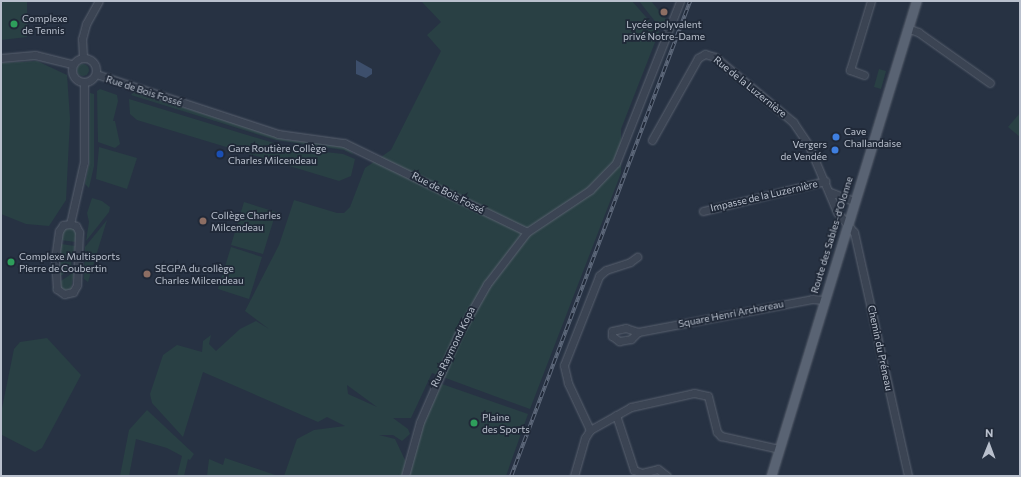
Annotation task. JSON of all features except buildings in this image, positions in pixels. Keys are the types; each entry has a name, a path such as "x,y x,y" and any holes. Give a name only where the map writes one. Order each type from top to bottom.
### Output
{"main road":[{"name":"Route des Sables-d'Olonne","path":"771,476 916,1"}],"street":[{"path":"83,57 82,39 86,24 99,1"},
{"path":"527,232 590,190 616,163 680,1"},
{"path":"864,75 850,70 871,1"},
{"path":"907,28 918,32 990,83"},
{"name":"Rue de la Luzernière","path":"652,140 698,58 709,54 793,122 809,146 837,212 847,223"},
{"path":"1,58 35,56 72,64 83,57"},
{"path":"72,64 75,78 84,82 89,81 96,74 95,64 83,57"},
{"name":"Rue de Bois Fossé","path":"96,74 278,134 344,143 527,232"},
{"path":"70,224 84,162 84,82"},
{"name":"Impasse de la Luzernière","path":"704,211 825,181"},
{"path":"829,192 854,201"},
{"name":"Chemin du Préneau","path":"847,223 854,230 857,239 908,476"},
{"path":"70,224 76,226 79,232 76,285 73,292 64,294 57,289 54,259 60,231 63,225 70,224"},
{"name":"Rue Raymond Kopa","path":"405,476 420,422 458,335 487,284 527,232"},
{"path":"590,430 568,383 564,365 598,276 606,270 630,262 637,257"},
{"name":"Square Henri Archereau","path":"638,332 812,299 824,300"},
{"path":"574,476 585,438 590,430 636,405 699,392 708,396 717,432 721,436 779,449"},
{"path":"616,415 634,470 642,473 658,470 664,471 668,476"}],"green space":[{"name":"Complexe de Tennis","path":"1,1 27,1 27,37 1,40"},
{"path":"421,1 632,1 659,32 621,129 621,173 530,409 432,373 411,418 393,418 408,429 410,434 402,441 393,435 379,435 395,439 406,462 402,476 284,476 297,439 314,430 345,426 327,417 318,422 203,372 183,437 152,403 150,394 163,355 177,345 202,352 203,341 211,335 209,344 216,351 240,329 256,321 269,329 245,311 279,245 294,200 337,213 344,213 350,207 365,168 391,150 441,51 427,35 441,22","holes":["347,385 377,407 348,394"]},
{"path":"639,1 651,1 666,19 661,29"},
{"path":"37,61 67,75 70,119 66,200 49,226 26,224 1,214 1,63"},
{"path":"81,64 85,64 89,70 85,76 81,76 77,72 77,68"},
{"path":"879,69 886,71 881,89 874,87"},
{"path":"100,89 117,95 118,101 113,121 115,121 120,144 115,148 98,142 97,91"},
{"path":"134,92 287,140 346,147 354,155 344,150 276,140 131,95"},
{"path":"90,93 94,94 94,166 89,188 85,184 89,163"},
{"path":"129,99 290,148 343,154 355,159 351,176 339,181 137,120 130,114"},
{"path":"1020,113 1020,137 1008,127"},
{"path":"99,147 137,158 127,189 96,179"},
{"path":"92,198 102,201 110,207 109,212 86,241 89,222 87,213"},
{"path":"244,202 276,212 263,254 231,245"},
{"path":"107,220 88,282 84,279 85,247"},
{"path":"72,226 76,232 76,242 60,240 62,230"},
{"path":"61,244 75,246 71,264 74,268 60,276"},
{"path":"231,247 262,257 249,299 218,289"},
{"path":"74,272 71,290 62,291 58,283"},
{"path":"47,338 81,375 42,448 35,452 2,435 1,413 14,349 20,342"},
{"name":"Plaine des Sports","path":"439,383 528,414 506,476 408,476 419,433"},
{"path":"147,410 194,454 190,460 188,459 184,476 177,476 182,456 167,448 136,439 129,476 120,476 129,430"},
{"path":"225,458 278,476 207,476 209,459 223,465"}],"water":[{"path":"356,60 372,69 372,74 366,78 356,74"}],"railway":[{"path":"511,476 690,1"}],"place":[{"name":"Lycée polyvalent privé Notre-Dame","path":"664,12"},
{"name":"Complexe de Tennis","path":"14,24"},
{"name":"Cave Challandaise","path":"836,137"},
{"name":"Vergers de Vendée","path":"835,150"},
{"name":"Gare Routière Collège Charles Milcendeau","path":"220,154"},
{"name":"Collège Charles Milcendeau","path":"203,221"},
{"name":"Complexe Multisports Pierre de Coubertin","path":"11,262"},
{"name":"SEGPA du collège Charles Milcendeau","path":"147,274"},
{"name":"Plaine des Sports","path":"474,423"}]}
